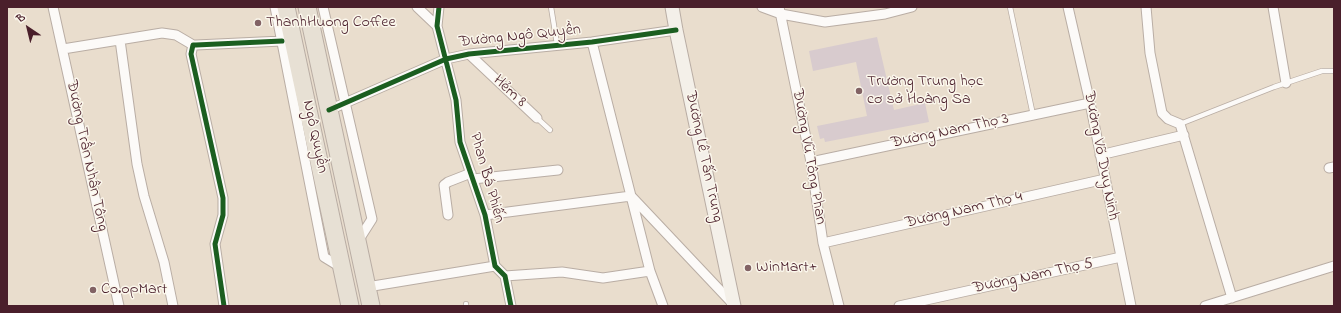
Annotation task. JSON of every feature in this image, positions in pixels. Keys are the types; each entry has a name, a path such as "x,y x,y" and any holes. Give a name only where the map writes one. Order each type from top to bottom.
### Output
{"highway":[{"name":"Ngô Quyền","path":"286,7 342,268"},
{"name":"Ngô Quyền","path":"308,7 357,242"},
{"path":"357,242 371,306"},
{"path":"342,268 350,306"}],"street":[{"name":"Đường Trần Nhân Tông","path":"53,7 119,306"},
{"path":"275,7 324,257 342,268"},
{"path":"323,7 372,219 357,242"},
{"path":"417,7 437,26"},
{"name":"Phan Bá Phiến","path":"439,7 437,26 456,100 460,142 485,215 495,266"},
{"name":"Đường Lê Tấn Trung","path":"672,7 734,306"},
{"path":"762,7 825,22 885,14 912,7"},
{"name":"Đường Võ Duy Ninh","path":"1068,7 1090,102 1131,306"},
{"path":"1146,7 1150,53 1162,113 1168,119 1180,124 1232,298"},
{"path":"1273,7 1286,83"},
{"name":"Đường Vũ Tông Phan","path":"780,11 811,162 823,242 839,306"},
{"name":"Đường Ngô Quyền","path":"329,110 446,59 469,54 557,44 592,42 676,30"},
{"path":"62,48 162,33 169,33 182,37 193,45 282,41"},
{"path":"120,40 137,164 144,196 164,262 173,306"},
{"path":"592,42 650,271 663,306"},
{"path":"193,45 190,54 223,198 223,214 215,244 215,251 224,306"},
{"name":"Hẻm 8","path":"469,54 537,118"},
{"name":"Đường Nam Thọ 3","path":"811,162 1090,102"},
{"path":"1100,155 1184,135"},
{"path":"448,215 444,185 448,182 472,176 558,170"},
{"name":"Đường Nam Thọ 4","path":"823,242 1105,179"},
{"path":"631,196 734,306"},
{"path":"485,215 631,196"},
{"name":"Đường Nam Thọ 5","path":"899,306 1120,257"},
{"path":"367,287 495,266 505,276 511,306"},
{"path":"1206,306 1334,266"},
{"path":"505,276 562,272 603,278 650,271"}],"lane":[{"path":"551,7 557,44"},
{"path":"1010,7 1033,115"},
{"path":"1180,124 1286,83 1322,71 1334,71"},
{"name":"Hẻm 8","path":"537,118 550,130"}],"building":[{"path":"877,37 894,110 925,103 929,122 825,142 824,138 820,139 817,126 867,116 856,62 813,71 809,51"}],"cycle path":[{"path":"439,7 437,26 456,100 460,142 485,215 495,266 505,276 511,306"},
{"path":"329,110 446,59 469,54 592,42 676,30"},
{"path":"224,306 215,244 223,215 223,198 191,54 193,45 282,41"}],"place":[{"name":"ThanhHuong Coffee","path":"258,23"},
{"name":"Trường Trung học cơ sở Hoàng Sa","path":"859,91"},
{"name":"WinMart+","path":"748,268"},
{"name":"Co.opMart","path":"93,290"}]}
